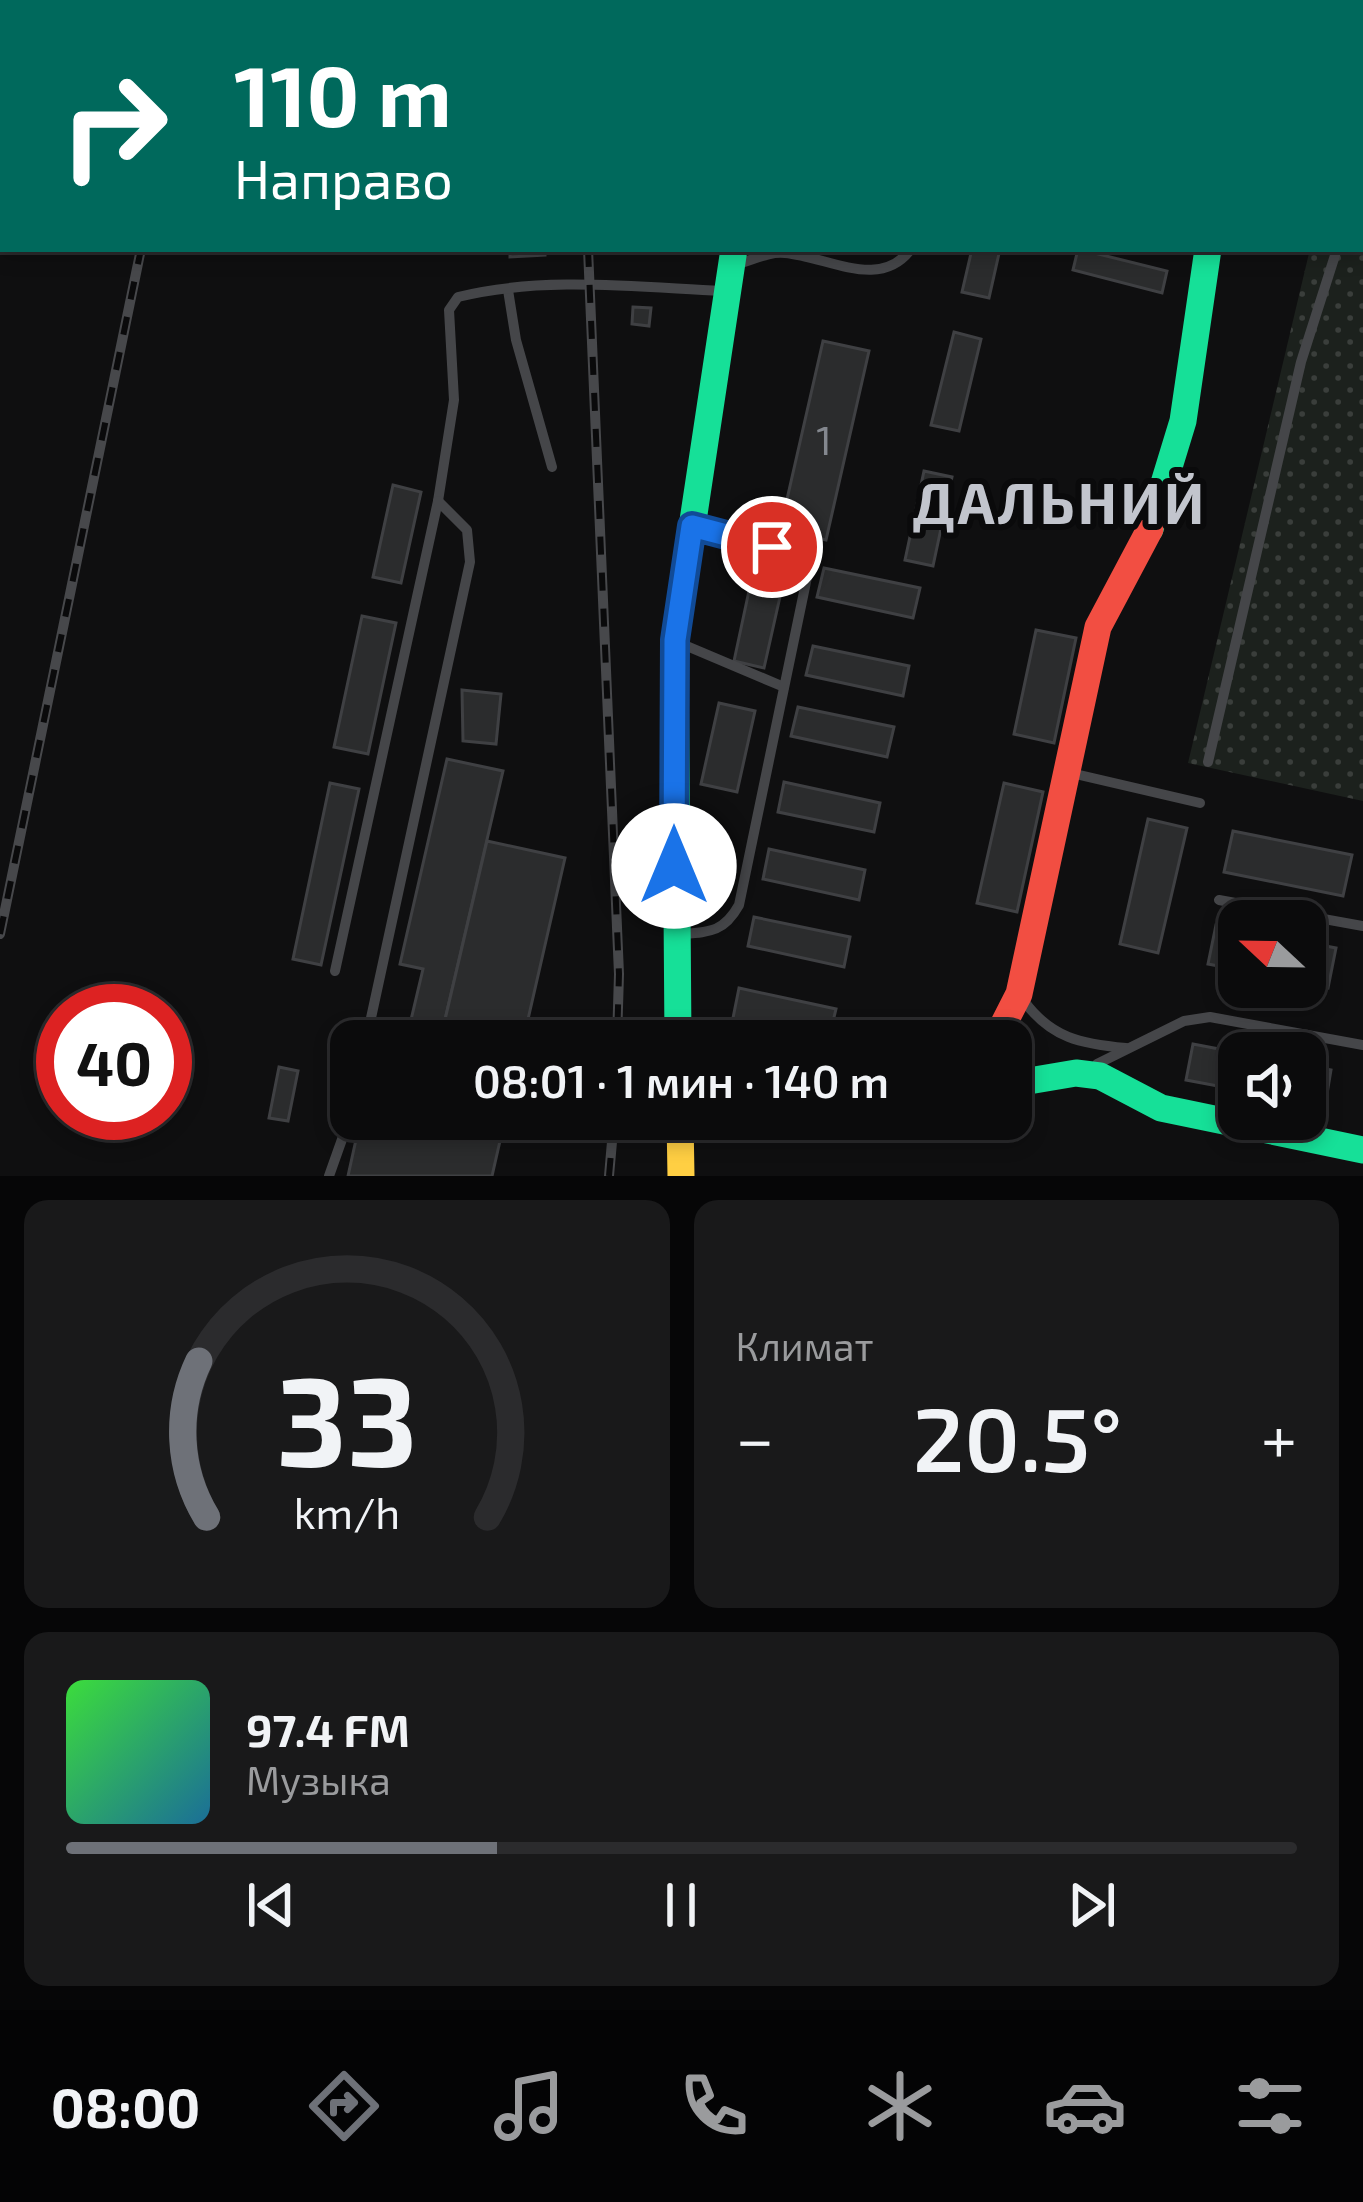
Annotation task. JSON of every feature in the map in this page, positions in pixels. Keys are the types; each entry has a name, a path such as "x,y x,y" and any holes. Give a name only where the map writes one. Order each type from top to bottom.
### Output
{"street":[{"path":"1005,1020 1018,994 1098,627 1157,514 1183,421 1208,252"},
{"path":"678,1020 675,640 729,269"},
{"path":"1032,1080 1076,1073 1128,1087 1161,1108 1363,1150"},
{"path":"680,1140 681,1176"}],"lane":[{"path":"335,971 438,501 454,400 449,310 458,297 729,269 776,252"},
{"path":"784,252 881,272 899,265 909,252"},
{"path":"1208,762 1300,362 1336,252"},
{"path":"508,290 516,340 552,467"},
{"path":"372,1020 470,562 467,530 438,501"},
{"path":"676,934 714,932 728,924 739,905 811,558 692,526"},
{"path":"675,640 784,687"},
{"path":"1068,772 1200,803"},
{"path":"1326,919 1363,926"},
{"path":"1018,994 1045,1029 1084,1044 1130,1048"},
{"path":"1076,1073 1184,1021 1210,1017 1363,1046"},
{"path":"329,1176 342,1140"}],"shaded area":[{"path":"1309,252 1363,252 1363,801 1188,763"}],"building":[{"path":"510,252 545,252 545,255 510,257"},
{"path":"971,252 999,252 989,298 962,292"},
{"path":"1077,252 1090,252 1167,271 1162,293 1073,270"},
{"path":"633,307 651,308 649,326 632,324"},
{"path":"954,332 981,339 959,431 931,425"},
{"path":"823,341 869,351 826,540 780,530"},
{"path":"924,471 952,477 933,566 905,560"},
{"path":"393,485 421,492 401,583 373,577"},
{"path":"824,568 920,588 913,618 817,597"},
{"path":"753,572 784,579 764,668 734,661"},
{"path":"362,616 396,623 368,754 334,747"},
{"path":"1036,630 1076,638 1054,743 1014,734"},
{"path":"813,646 909,666 903,696 806,675"},
{"path":"462,690 501,694 496,744 463,741"},
{"path":"719,703 755,711 737,792 701,784"},
{"path":"798,707 894,727 887,757 791,736"},
{"path":"447,759 503,771 445,1020 411,1020 423,969 400,964"},
{"path":"784,782 880,803 874,832 778,812"},
{"path":"330,783 359,789 321,965 293,959"},
{"path":"1004,783 1043,792 1017,912 977,903"},
{"path":"1148,819 1187,828 1158,953 1120,944"},
{"path":"1233,831 1352,855 1343,896 1224,872"},
{"path":"727,835 728,881 706,881 705,836"},
{"path":"487,841 565,858 528,1020 445,1020"},
{"path":"769,849 865,870 859,900 763,879"},
{"path":"754,917 850,937 844,967 748,946"},
{"path":"1216,925 1218,925 1218,966 1208,964"},
{"path":"1326,946 1336,948 1326,988"},
{"path":"739,988 836,1009 833,1020 733,1018"},
{"path":"1193,1044 1218,1049 1218,1086 1186,1080"},
{"path":"279,1067 298,1071 288,1121 269,1118"},
{"path":"356,1140 500,1140 492,1176 348,1176"}],"railway":[{"path":"0,934 140,252"},
{"path":"588,252 618,1020"},
{"path":"609,1176 612,1140"}],"traffic: fast":[{"path":"678,1020 675,640 734,252"},
{"path":"1150,529 1183,421 1208,252"},
{"path":"1032,1080 1076,1073 1100,1076 1161,1108 1363,1150"}],"traffic: slow":[{"path":"680,1140 681,1176"}],"traffic: jam":[{"path":"1006,1020 1019,994 1098,627 1150,529"}],"district":[{"name":"ДАЛЬНИЙ","path":"1060,504"}],"route":[{"path":"674,866 675,640 692,526 772,547"}]}
